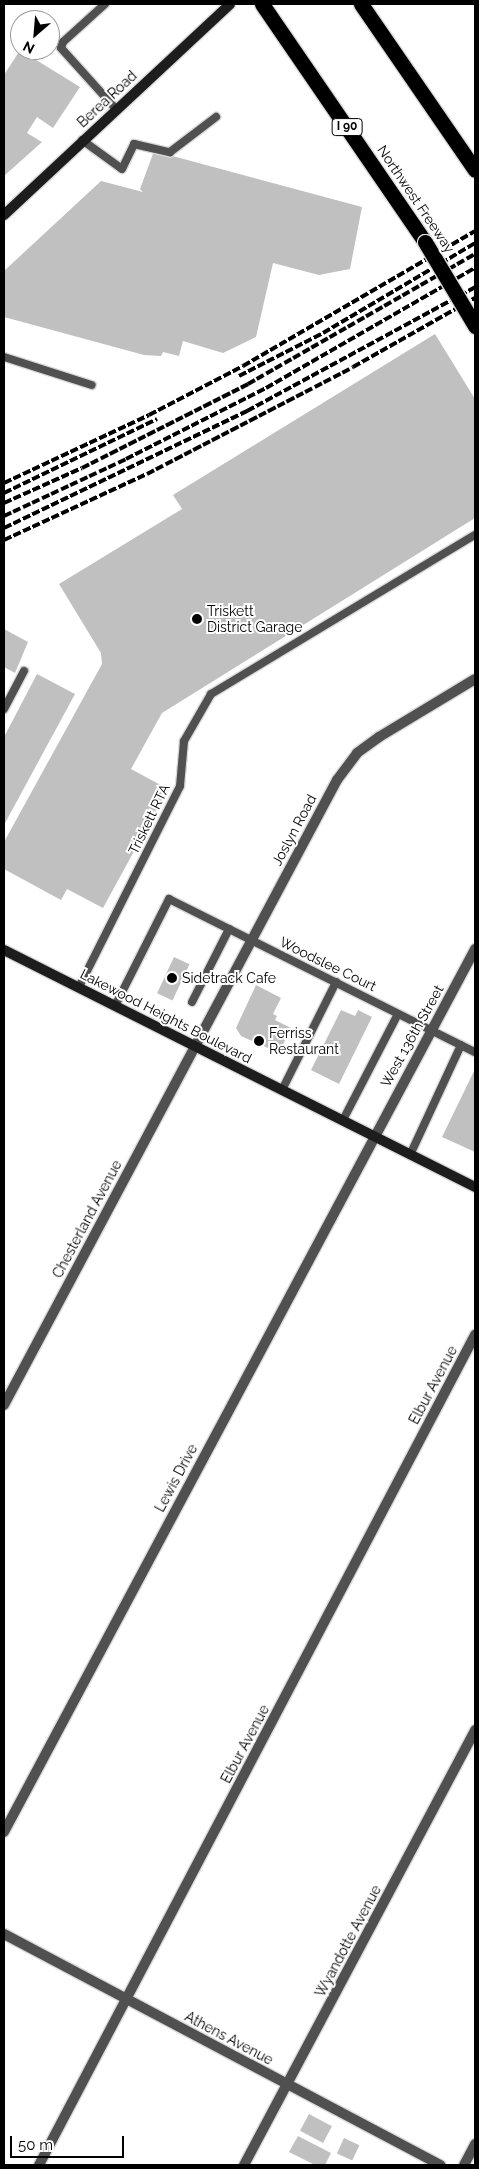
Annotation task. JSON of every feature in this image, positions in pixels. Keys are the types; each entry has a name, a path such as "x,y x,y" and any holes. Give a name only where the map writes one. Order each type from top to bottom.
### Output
{"highway":[{"path":"361,4 475,170"},
{"name":"Northwest Freeway","path":"266,9 475,314"},
{"path":"424,242 475,326"}],"main road":[{"name":"Berea Road","path":"4,215 82,140 230,4"},
{"name":"Lakewood Heights Boulevard","path":"4,952 79,987 475,1187"}],"street":[{"name":"Joslyn Road","path":"194,1046 336,780 357,753 475,679"},
{"name":"West 136th Street","path":"373,1136 475,949"},
{"name":"Chesterland Avenue","path":"4,1405 194,1046"},
{"name":"Lewis Drive","path":"4,1832 373,1136"},
{"name":"Elbur Avenue","path":"39,2165 475,1335"},
{"name":"Wyandotte Avenue","path":"244,2165 475,1730"},
{"name":"Athens Avenue","path":"4,1934 441,2165"},
{"path":"464,2165 475,2144"}],"lane":[{"path":"105,4 63,42 61,48 116,109"},
{"path":"82,140 122,169 134,144 170,152 216,116"},
{"path":"4,357 92,385"},
{"name":"Triskett RTA","path":"79,987 180,786 184,742 211,694 475,535"},
{"path":"4,709 24,671"},
{"name":"Woodslee Court","path":"116,1006 168,899 475,1052"},
{"path":"192,1002 229,929"},
{"path":"282,1090 336,982"},
{"path":"342,1120 398,1014"},
{"path":"410,1154 460,1045"}],"building":[{"path":"14,60 36,60 80,87 53,128 37,117 27,133 42,142 4,176 4,75"},
{"path":"154,151 362,207 350,269 319,275 273,263 256,337 223,353 183,341 179,356 163,352 161,356 144,355 4,317 4,271 101,181 143,192 140,189"},
{"name":"Triskett District Garage","path":"435,334 475,399 475,518 162,713 131,769 168,789 103,908 67,889 61,900 4,869 4,842 102,664 101,653 59,584 182,509 173,495"},
{"path":"4,629 28,642 15,673 4,667"},
{"path":"37,674 75,694 4,825 4,737"},
{"name":"Sidetrack Cafe","path":"174,957 189,964 173,1000 157,993"},
{"path":"256,985 281,998 273,1014 277,1016 275,1020 291,1028 279,1053 241,1036 236,1028"},
{"path":"341,1010 355,1016 358,1010 372,1017 339,1084 311,1070"},
{"path":"475,1069 475,1152 442,1137"},
{"path":"309,2114 332,2126 323,2143 300,2131"},
{"path":"298,2136 331,2153 325,2165 315,2165 289,2152"},
{"path":"344,2138 359,2145 352,2161 337,2153"}],"railway":[{"path":"4,483 149,415 243,366 475,231"},
{"path":"239,376 323,333 475,243"},
{"path":"4,503 82,468 248,384 475,254"},
{"path":"4,516 126,459 266,388 475,268"},
{"path":"4,528 247,411 475,287"},
{"path":"4,540 147,474 353,367 475,298"},
{"path":"4,493 157,419"}],"place":[{"name":"Triskett District Garage","path":"197,619"},
{"name":"Sidetrack Cafe","path":"172,978"},
{"name":"Ferriss Restaurant","path":"259,1041"}]}
